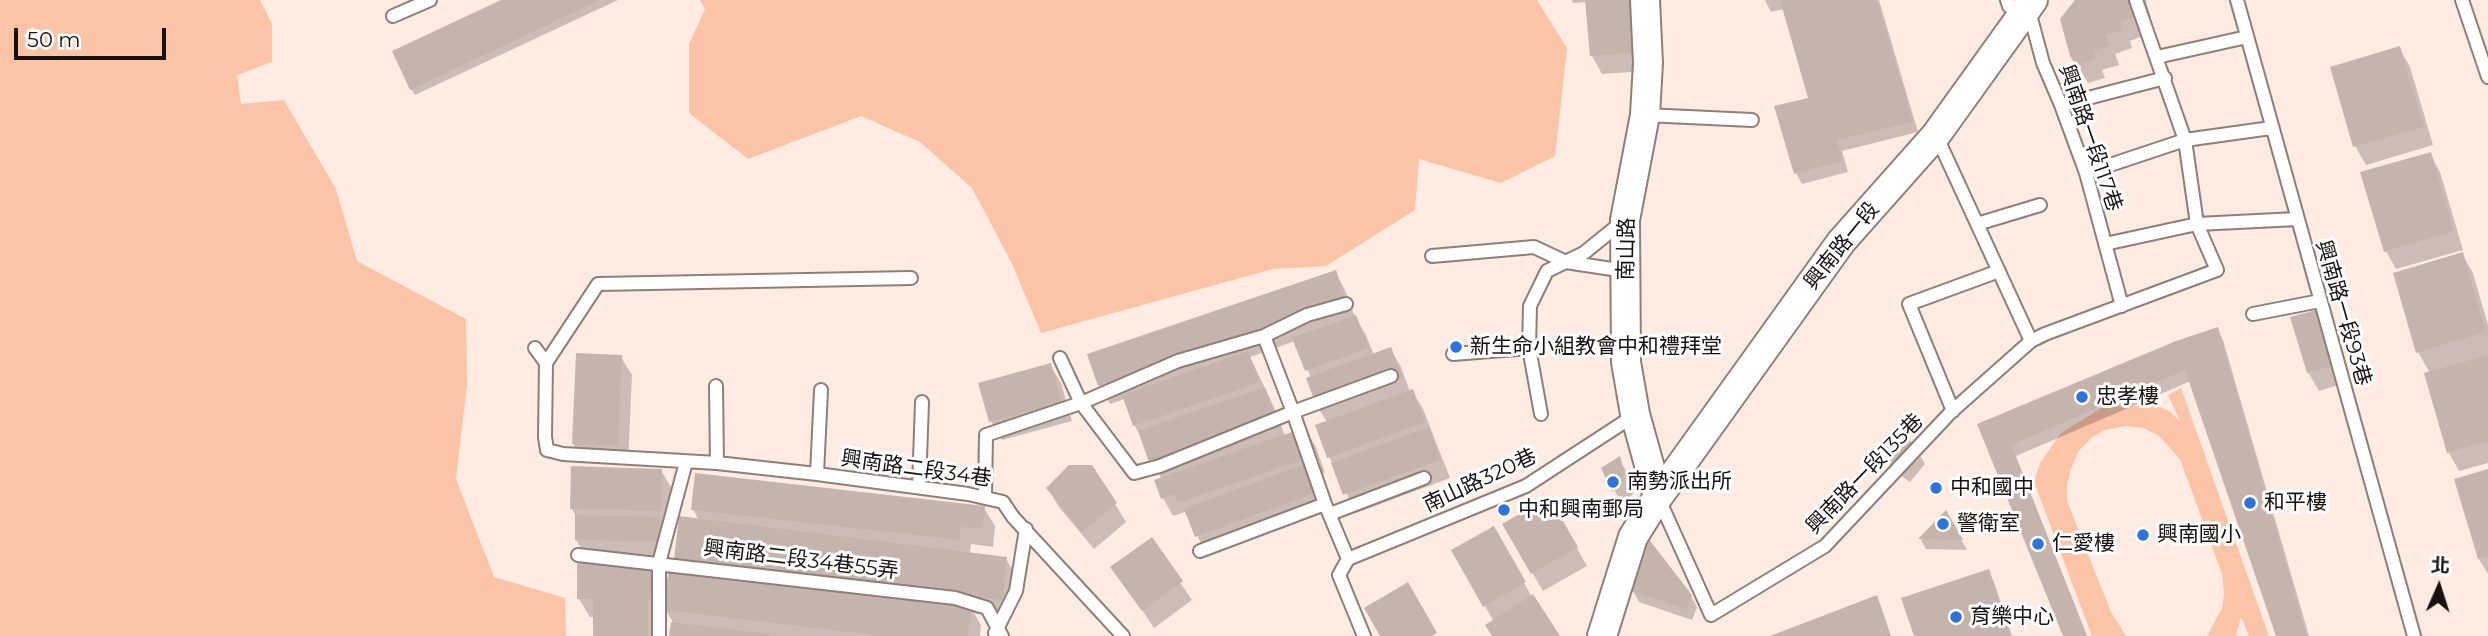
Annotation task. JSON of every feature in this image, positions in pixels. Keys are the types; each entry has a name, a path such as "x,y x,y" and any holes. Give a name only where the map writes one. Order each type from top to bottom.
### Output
{"street":[{"name":"南山路","path":"1645,0 1648,63 1645,116 1625,220 1626,362 1635,414 1658,497"},
{"name":"興南路一段","path":"1602,636 1633,537 1658,497 1841,242 1936,135 2023,2"}],"lane":[{"path":"393,16 430,0"},
{"path":"2136,0 2185,140 2197,224"},
{"name":"興南路一段93巷","path":"2236,0 2414,636"},
{"path":"2462,0 2487,70"},
{"name":"興南路一段117巷","path":"2023,2 2043,63 2062,104 2086,173 2122,306"},
{"path":"2157,57 2247,37"},
{"path":"2062,104 2165,78"},
{"path":"1645,116 1752,120"},
{"path":"2086,173 2185,140 2271,128"},
{"path":"1936,135 2031,341"},
{"path":"1977,224 2040,205"},
{"path":"2105,244 2197,224 2297,219"},
{"path":"1541,414 1529,348 1530,306 1547,271 1584,253 1625,220"},
{"name":"興南路一段135巷","path":"1658,497 1711,615 1825,546 1953,411 2031,341 2217,270 2197,224"},
{"path":"1432,256 1534,247 1566,262 1625,271"},
{"path":"1953,411 1909,304 1999,271"},
{"path":"535,348 546,363 598,284 911,278"},
{"path":"2253,314 2319,300"},
{"path":"985,497 986,435 1081,403 1178,362 1264,336 1307,315 1346,303"},
{"path":"1264,336 1348,559 1339,575 1364,636"},
{"path":"1452,354 1529,348"},
{"path":"1060,358 1081,403 1134,473 1160,466 1391,376"},
{"name":"興南路二段34巷","path":"546,363 547,450 563,454 717,463 817,474 919,486 1003,502 1013,517 1123,636"},
{"path":"716,386 717,463"},
{"path":"817,474 821,390"},
{"path":"919,486 922,402"},
{"name":"南山路320巷","path":"1348,559 1526,486 1635,414"},
{"path":"659,636 659,563 686,462"},
{"path":"1200,551 1424,478"},
{"path":"998,634 1016,591 1026,529"},
{"name":"興南路二段34巷55弄","path":"578,555 955,598 987,608 998,634"}],"shaded area":[{"path":"0,0 260,0 272,24 272,62 237,75 241,104 284,100 336,189 357,261 466,319 467,384 456,479 494,577 565,598 566,636 0,636"},
{"path":"700,0 1537,0 1567,48 1555,156 1501,183 1419,159 1415,210 1326,266 1273,269 1041,333 1012,264 972,188 920,142 861,116 748,159 689,113 689,44 705,9"},
{"path":"2181,388 2269,636 2249,636 2241,617 2236,636 2207,636 2222,608 2222,574 2180,459 2158,435 2143,428 2125,426 2105,430 2091,438 2078,452 2067,485 2067,501 2111,612 2126,636 2092,636 2034,482 2040,463 2061,433 2103,407 2156,405 2169,411 2180,421 2168,395"}],"building":[{"path":"501,0 600,0 410,90 392,51"},
{"path":"1585,0 1632,0 1636,53 1590,56"},
{"path":"1780,0 1877,0 1913,122 1837,140 1843,161 1794,174 1774,106 1808,98"},
{"path":"2075,0 2142,0 2145,13 2121,22 2123,30 2106,35 2109,46 2093,51 2096,59 2076,65 2070,56 2060,19"},
{"path":"2400,46 2424,127 2353,147 2330,67"},
{"path":"2431,152 2454,231 2384,252 2360,172"},
{"path":"2463,252 2486,332 2416,353 2393,273"},
{"path":"1336,270 1347,302 1098,386 1087,354"},
{"path":"2320,309 2336,365 2307,373 2290,317"},
{"path":"1356,315 1369,348 1305,371 1292,338"},
{"path":"2218,327 2307,636 2276,636 2185,370 2011,445 2087,636 2063,636 1977,424 2176,341"},
{"path":"1391,347 1403,378 1318,410 1306,378"},
{"path":"1248,351 1260,382 1133,426 1122,395"},
{"path":"576,353 622,355 618,446 572,444"},
{"path":"2488,355 2488,441 2447,453 2424,373"},
{"path":"1051,363 1062,402 989,422 978,383"},
{"path":"1265,387 1276,418 1149,462 1138,431"},
{"path":"1413,389 1425,422 1327,458 1315,425"},
{"path":"1306,427 1316,455 1178,503 1174,494 1161,499 1154,480"},
{"path":"1429,427 1441,460 1343,495 1331,463"},
{"path":"1900,432 1915,445 1899,464 1881,452"},
{"name":"南勢派出所","path":"1620,456 1624,472 1612,492 1601,468"},
{"path":"1313,461 1324,490 1195,537 1184,509"},
{"path":"1069,465 1092,465 1117,503 1082,532 1046,488"},
{"path":"571,466 662,469 661,511 570,509"},
{"path":"2488,469 2488,556 2478,559 2454,479"},
{"path":"695,473 985,506 983,529 961,527 960,540 691,510"},
{"path":"1549,497 1578,547 1531,574 1502,524"},
{"name":"警衛室","path":"1946,510 1963,540 1918,539"},
{"path":"575,515 660,517 659,542 575,540"},
{"path":"679,516 1007,557 1002,600 674,560"},
{"path":"1494,526 1526,582 1483,607 1451,550"},
{"path":"1152,537 1183,581 1142,611 1110,567"},
{"path":"1648,538 1692,595 1687,610 1631,591"},
{"path":"577,557 658,558 657,600 648,600 648,636 593,636 593,599 577,599"},
{"path":"669,569 972,605 968,636 881,636 664,610"},
{"name":"育樂中心","path":"1989,569 2011,636 1914,636 1901,598"},
{"path":"1408,582 1437,633 1432,636 1380,636 1364,608"},
{"path":"1533,594 1560,636 1492,636 1485,625"},
{"path":"1877,595 1891,636 1770,636 1838,610"},
{"path":"671,622 770,634 770,636 669,636"}],"place":[{"name":"新生命小組教會中和禮拜堂","path":"1456,347"},
{"name":"忠孝樓","path":"2082,397"},
{"name":"南勢派出所","path":"1613,482"},
{"name":"中和國中","path":"1936,488"},
{"name":"和平樓","path":"2250,503"},
{"name":"中和興南郵局","path":"1504,510"},
{"name":"警衛室","path":"1943,524"},
{"name":"興南國小","path":"2143,535"},
{"name":"仁愛樓","path":"2038,544"},
{"name":"育樂中心","path":"1956,617"}]}
